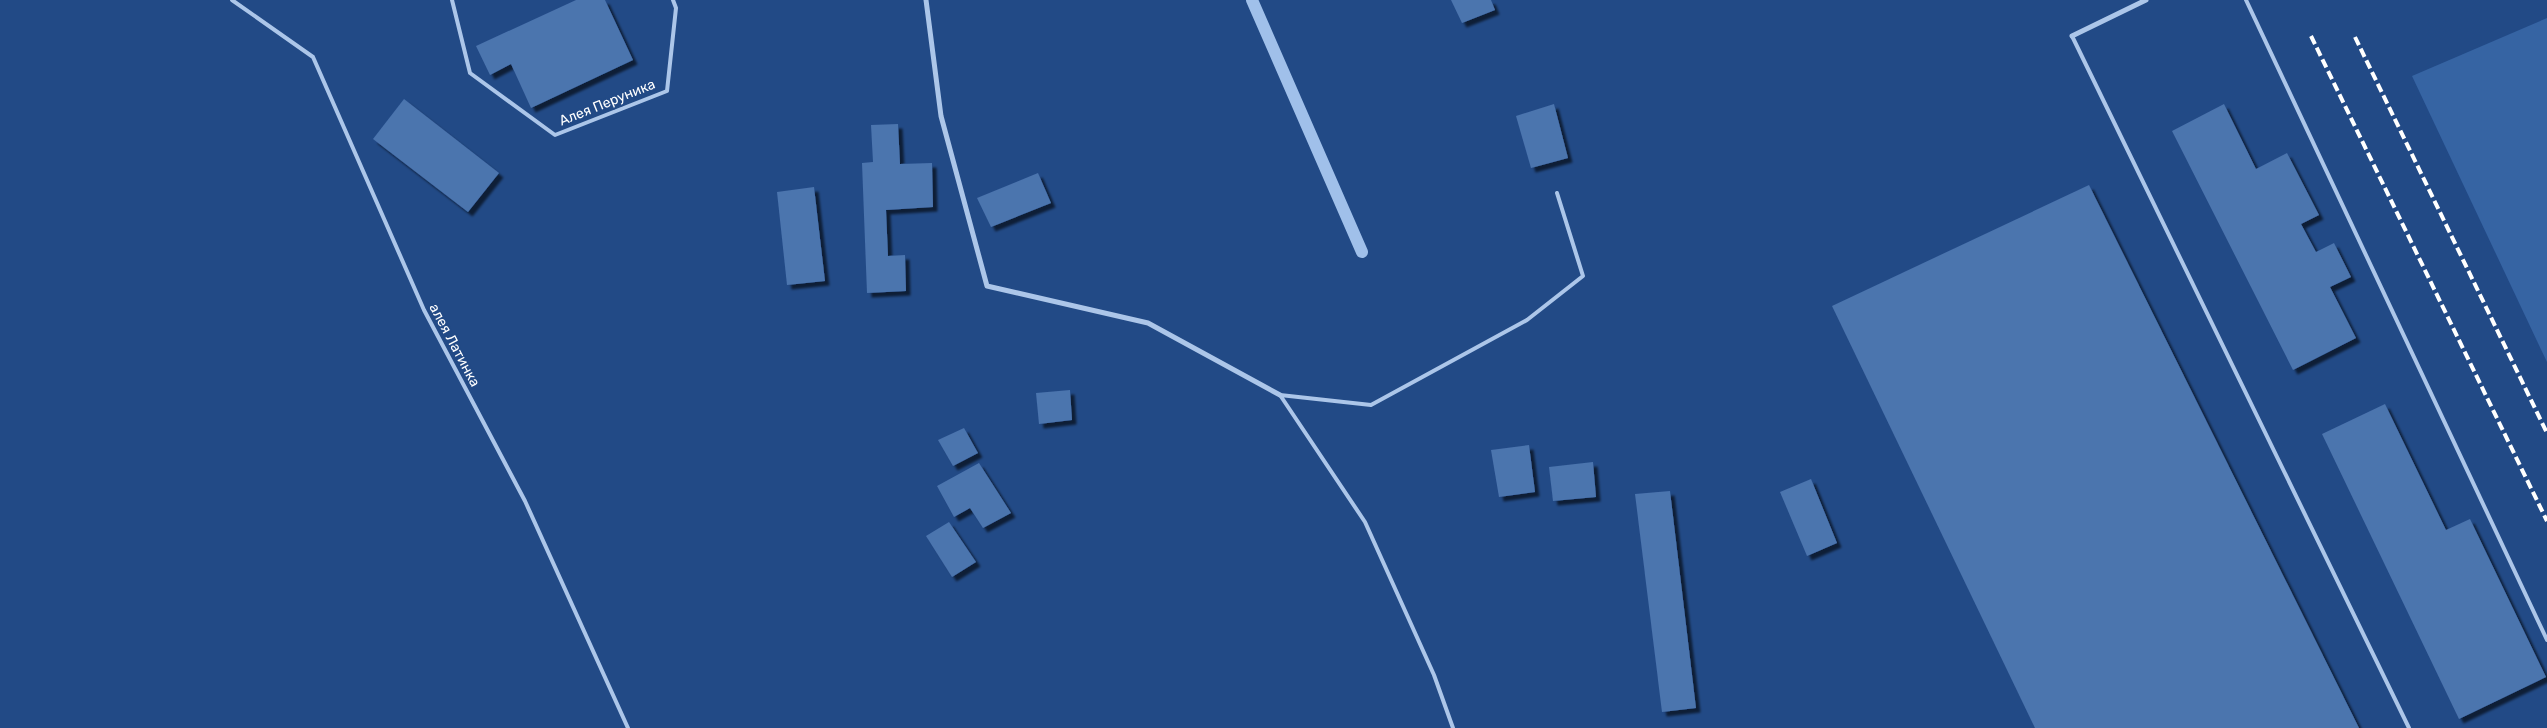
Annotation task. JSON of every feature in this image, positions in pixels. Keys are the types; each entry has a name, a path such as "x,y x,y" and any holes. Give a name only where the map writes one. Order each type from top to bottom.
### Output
{"street":[{"path":"926,0 941,116 988,286 1148,323 1280,395"},
{"path":"2072,36 2146,0"}],"lane":[{"name":"алея Латинка","path":"232,0 313,57 424,310 525,501 628,728"},
{"name":"Алея Перуника","path":"452,0 470,73 555,135 667,91 676,8 673,0"},
{"path":"2246,0 2547,640"},
{"path":"2072,36 2409,728"},
{"path":"1280,395 1372,405 1527,320 1583,276 1557,193"},
{"path":"1280,395 1365,522 1434,675 1454,728"}],"shaded area":[{"path":"2547,18 2547,362 2412,76"}],"building":[{"path":"576,0 605,0 633,60 531,108 511,64 490,75 476,46"},
{"path":"1451,0 1491,0 1495,10 1462,23"},
{"path":"404,99 499,173 468,212 373,139"},
{"path":"1554,104 1568,158 1531,168 1516,116"},
{"path":"2224,104 2256,169 2287,153 2319,215 2301,224 2316,252 2334,243 2351,277 2330,287 2356,338 2293,370 2172,131"},
{"path":"898,124 900,164 932,163 933,207 886,210 888,256 905,255 906,291 867,293 862,163 873,162 871,125"},
{"path":"1038,173 1051,203 991,227 977,198"},
{"path":"2089,185 2359,728 2035,728 1832,306"},
{"path":"814,187 825,281 787,285 777,192"},
{"path":"1070,390 1072,420 1039,424 1036,393"},
{"path":"2385,404 2446,530 2470,519 2546,677 2459,719 2322,434"},
{"path":"964,428 978,453 953,466 938,440"},
{"path":"1529,445 1535,492 1499,497 1491,450"},
{"path":"1593,462 1596,497 1553,501 1549,467"},
{"path":"979,463 1011,513 983,528 970,508 954,517 937,486"},
{"path":"1811,479 1837,543 1807,556 1780,492"},
{"path":"1670,491 1696,708 1662,712 1635,494"},
{"path":"949,522 976,562 952,577 926,536"}],"waterway":[{"path":"1252,0 1362,252"}],"railway":[{"path":"2311,36 2547,521"},
{"path":"2355,37 2547,433"}]}
